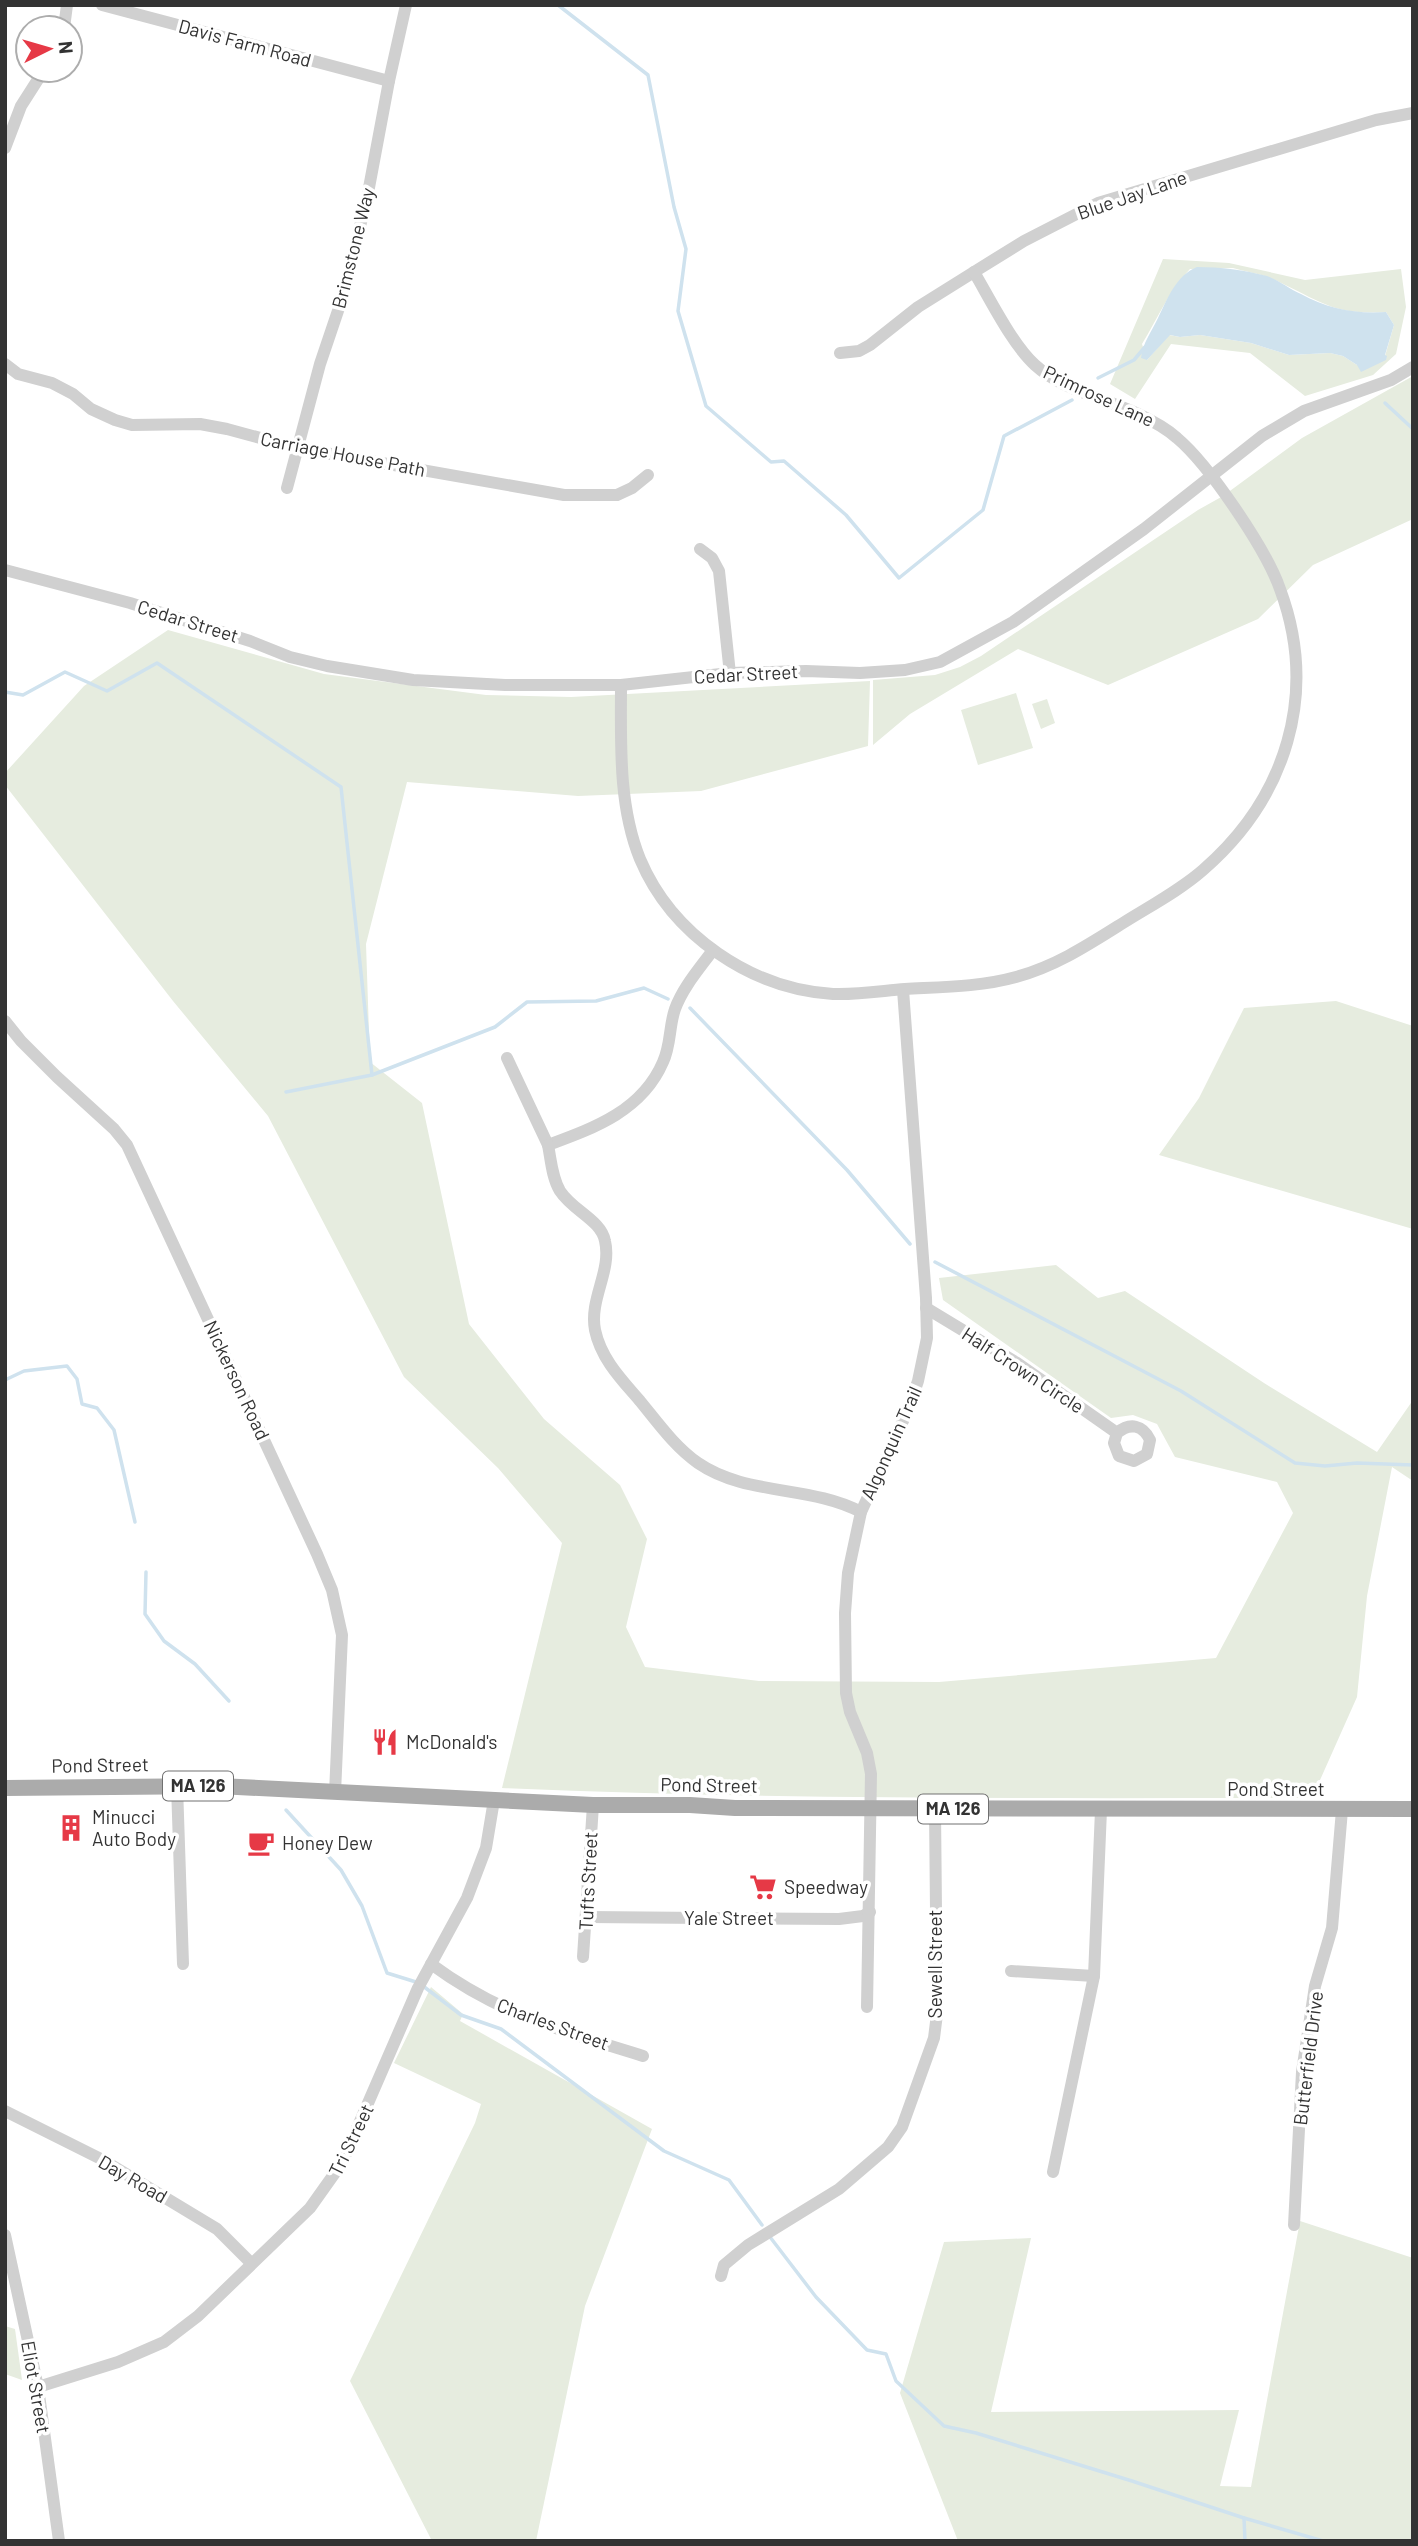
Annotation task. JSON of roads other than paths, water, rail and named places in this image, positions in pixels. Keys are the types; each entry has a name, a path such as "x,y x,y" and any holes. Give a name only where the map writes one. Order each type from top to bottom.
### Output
{"main road":[{"name":"Pond Street","path":"5,1788 177,1786 593,1805 872,1809 1413,1810"}],"street":[{"name":"Davis Farm Road","path":"102,5 388,81"},
{"name":"Brimstone Way","path":"287,488 320,364 344,293 368,193 388,81 406,5"},
{"path":"5,148 21,106 35,84"},
{"name":"Blue Jay Lane","path":"840,353 859,351 870,345 918,307 974,272 1024,241 1098,203 1376,120 1413,113"},
{"name":"Primrose Lane","path":"621,685 625,802 641,860 662,898 674,913 713,950 756,975 782,985 831,994 965,986 997,981 1042,968 1076,952 1201,872 1233,841 1265,799 1280,762 1293,712 1296,674 1293,634 1283,597 1268,562 1211,478 1181,441 1162,426 1072,386 1037,367 1025,354 974,272"},
{"name":"Carriage House Path","path":"5,364 18,374 52,383 73,394 91,409 132,425 200,424 297,448 564,495 617,495 632,488 648,475"},
{"name":"Cedar Street","path":"5,570 130,603 250,641 290,657 327,666 426,681 505,685 621,685 730,674 905,670 940,662 1013,622 1144,529 1262,436 1304,411 1391,380 1413,367"},
{"path":"700,549 712,558 719,571 730,674"},
{"path":"548,1145 609,1121 651,1083 667,1053 676,1007 713,950"},
{"name":"Algonquin Trail","path":"867,2007 871,1773 867,1753 850,1712 846,1693 846,1592 850,1555 861,1512 908,1410 918,1381 927,1338 903,989"},
{"name":"Nickerson Road","path":"5,1021 21,1041 105,1119 127,1145 317,1554 332,1590 342,1634 335,1793"},
{"path":"507,1058 548,1145 560,1190 576,1209 598,1224 606,1244 607,1256 594,1316 599,1344 612,1368 674,1443 700,1464 732,1479 836,1501 861,1512"},
{"name":"Half Crown Circle","path":"926,1308 1017,1363 1117,1433"},
{"path":"177,1786 183,1964"},
{"name":"Tri Street","path":"38,2387 118,2362 164,2342 198,2316 310,2208 334,2177 420,1984 467,1898 490,1833 494,1800"},
{"name":"Tufts Street","path":"583,1957 593,1805"},
{"name":"Sewell Street","path":"720,2276 724,2265 748,2245 839,2189 888,2147 902,2127 934,2038 937,2014 935,1809"},
{"path":"1053,2172 1094,1976 1101,1810"},
{"name":"Butterfield Drive","path":"1294,2225 1303,2061 1315,1986 1332,1928 1342,1810"},
{"name":"Yale Street","path":"587,1917 839,1919 863,1916 870,1912"},
{"name":"Charles Street","path":"431,1964 461,1986 518,2015 643,2056"},
{"path":"1011,1971 1094,1976"},
{"name":"Day Road","path":"5,2110 101,2159 217,2229 251,2263"},
{"name":"Eliot Street","path":"5,2235 38,2387 59,2541"}],"water":[{"path":"1197,267 1232,269 1267,276 1321,303 1363,312 1386,312 1394,325 1386,360 1361,372 1357,365 1343,356 1330,353 1289,355 1251,343 1200,335 1170,335 1147,360 1141,358 1145,342 1173,289 1183,276"}],"waterway":[{"path":"558,5 648,75 674,207 686,249 678,311 706,406 771,462 784,461 846,515 899,578 983,510 1004,436 1072,400"},
{"path":"1098,378 1134,360 1145,347"},
{"path":"1385,403 1413,429"},
{"path":"5,692 23,695 65,672 107,691 157,663 341,787 372,1075"},
{"path":"286,1092 372,1075 495,1027 527,1002 596,1001 644,988 668,999"},
{"path":"690,1008 847,1170 910,1244"},
{"path":"935,1262 1181,1391 1295,1463 1325,1466 1357,1463 1413,1465"},
{"path":"5,1289 5,1308"},
{"path":"5,1380 24,1371 67,1366 77,1379 82,1404 97,1408 114,1430 135,1522"},
{"path":"146,1572 145,1614 164,1641 195,1664 229,1701"},
{"path":"286,1810 341,1870 362,1906 387,1973 416,1982"},
{"path":"423,1986 461,2015 501,2029 664,2151 729,2180 762,2225"},
{"path":"770,2237 816,2297 867,2350 886,2354 896,2381 944,2426 976,2433 1244,2518 1245,2541"},
{"path":"1244,2518 1323,2541"}],"place":[{"name":"McDonald's","path":"385,1742"},
{"name":"Minucci Auto Body","path":"71,1828"},
{"name":"Honey Dew","path":"261,1843"},
{"name":"Speedway","path":"763,1887"}]}
